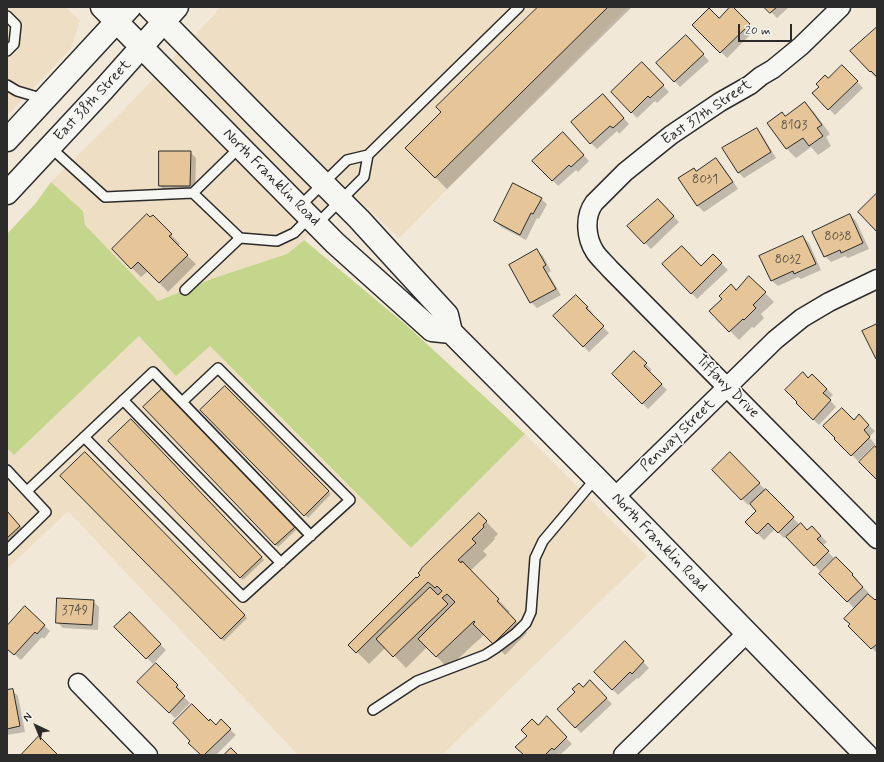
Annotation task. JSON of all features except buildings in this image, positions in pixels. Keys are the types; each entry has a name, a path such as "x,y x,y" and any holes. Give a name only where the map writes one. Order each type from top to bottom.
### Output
{"main road":[{"name":"North Franklin Road","path":"102,7 124,15 141,48 335,243 432,330 451,332"},
{"name":"North Franklin Road","path":"164,12 322,184 401,265 446,315 451,332 596,478 866,755"},
{"name":"East 38th Street","path":"7,193 141,48 164,12"},
{"path":"7,140 124,15"}],"street":[{"name":"East 37th Street","path":"587,227 588,216 594,203 625,172 671,135 773,69 801,46 841,7"},
{"name":"Tiffany Drive","path":"587,227 590,242 597,254 610,269 877,539"},
{"name":"Penway Street","path":"615,498 775,340 802,318 829,302 877,279"},
{"path":"623,755 747,634"},
{"path":"78,683 148,755"}],"lane":[{"path":"193,193 240,238 277,241 294,233 309,216 322,184 347,160 368,155 519,7"},
{"path":"7,16 16,25 14,44 7,51"},
{"path":"7,85 17,91 45,99"},
{"path":"50,147 105,197 193,193 240,147"},
{"path":"309,216 340,201 364,177 368,155"},
{"path":"185,290 240,238"},
{"path":"84,437 243,596 350,500 218,368 182,402"},
{"path":"27,491 153,372 311,536"},
{"path":"123,400 281,563"},
{"path":"7,550 46,512 27,491 9,477"},
{"path":"373,710 417,681 485,655 516,633 524,624 530,612 536,558 543,541 596,478"}],"shaded area":[{"path":"7,7 66,7 80,21 71,48 7,116"},
{"path":"220,7 628,7 399,238 354,196 287,254 214,278 157,301 85,225 83,211 51,182 121,113"},
{"path":"139,336 210,346 411,548 525,434 647,556 442,755 298,755 68,511 7,569 7,448 14,455"}],"green space":[{"path":"51,182 83,211 85,225 158,301 214,278 287,254 304,240 405,324 525,434 411,548 210,346 176,376 139,336 14,455 7,448 7,234 35,204"}]}
